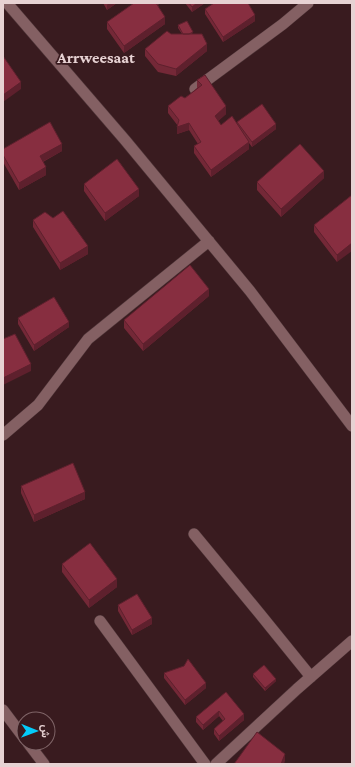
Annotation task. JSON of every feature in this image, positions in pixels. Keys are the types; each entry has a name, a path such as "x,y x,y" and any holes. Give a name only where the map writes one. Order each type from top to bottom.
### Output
{"street":[{"path":"8,3 125,140 250,291 352,426"},
{"path":"195,89 283,24 308,3"},
{"path":"3,435 38,405 88,339 209,241"},
{"path":"194,534 311,677"},
{"path":"100,621 205,764"},
{"path":"216,764 352,641"},
{"path":"3,710 16,727"},
{"path":"34,751 44,764"}],"building":[{"path":"134,3 156,3 165,17 124,46 107,22"},
{"path":"189,3 197,3 192,7"},
{"path":"214,3 248,3 255,15 223,37 205,9"},
{"path":"187,21 193,32 183,34 178,25"},
{"path":"167,31 171,34 202,34 207,44 176,69 158,64 145,49"},
{"path":"3,56 21,82 3,95"},
{"path":"205,75 226,106 215,116 221,125 232,116 249,142 211,170 194,146 201,142 189,123 177,127 179,120 168,106 181,96 185,98 202,85 197,80"},
{"path":"262,104 276,124 252,142 237,122"},
{"path":"50,122 62,144 40,156 46,167 19,183 3,155 3,149"},
{"path":"300,144 324,171 281,209 257,182"},
{"path":"117,159 139,189 105,213 84,184"},
{"path":"352,195 352,243 337,255 314,225"},
{"path":"63,211 88,246 60,263 33,220 45,212 53,218"},
{"path":"190,265 209,289 143,344 124,320"},
{"path":"54,297 69,322 34,345 18,318"},
{"path":"15,334 31,364 3,378 3,339"},
{"path":"73,463 85,492 34,515 21,486"},
{"path":"90,543 117,579 89,600 62,564"},
{"path":"137,594 152,618 132,630 118,605"},
{"path":"188,659 206,683 185,700 164,673 184,666"},
{"path":"264,665 276,679 265,688 253,674"},
{"path":"226,692 244,714 219,736 214,729 225,719 219,711 203,725 196,717"},
{"path":"257,732 285,754 281,764 234,764"}],"district":[{"name":"Arrweesaat","path":"96,57"}]}
